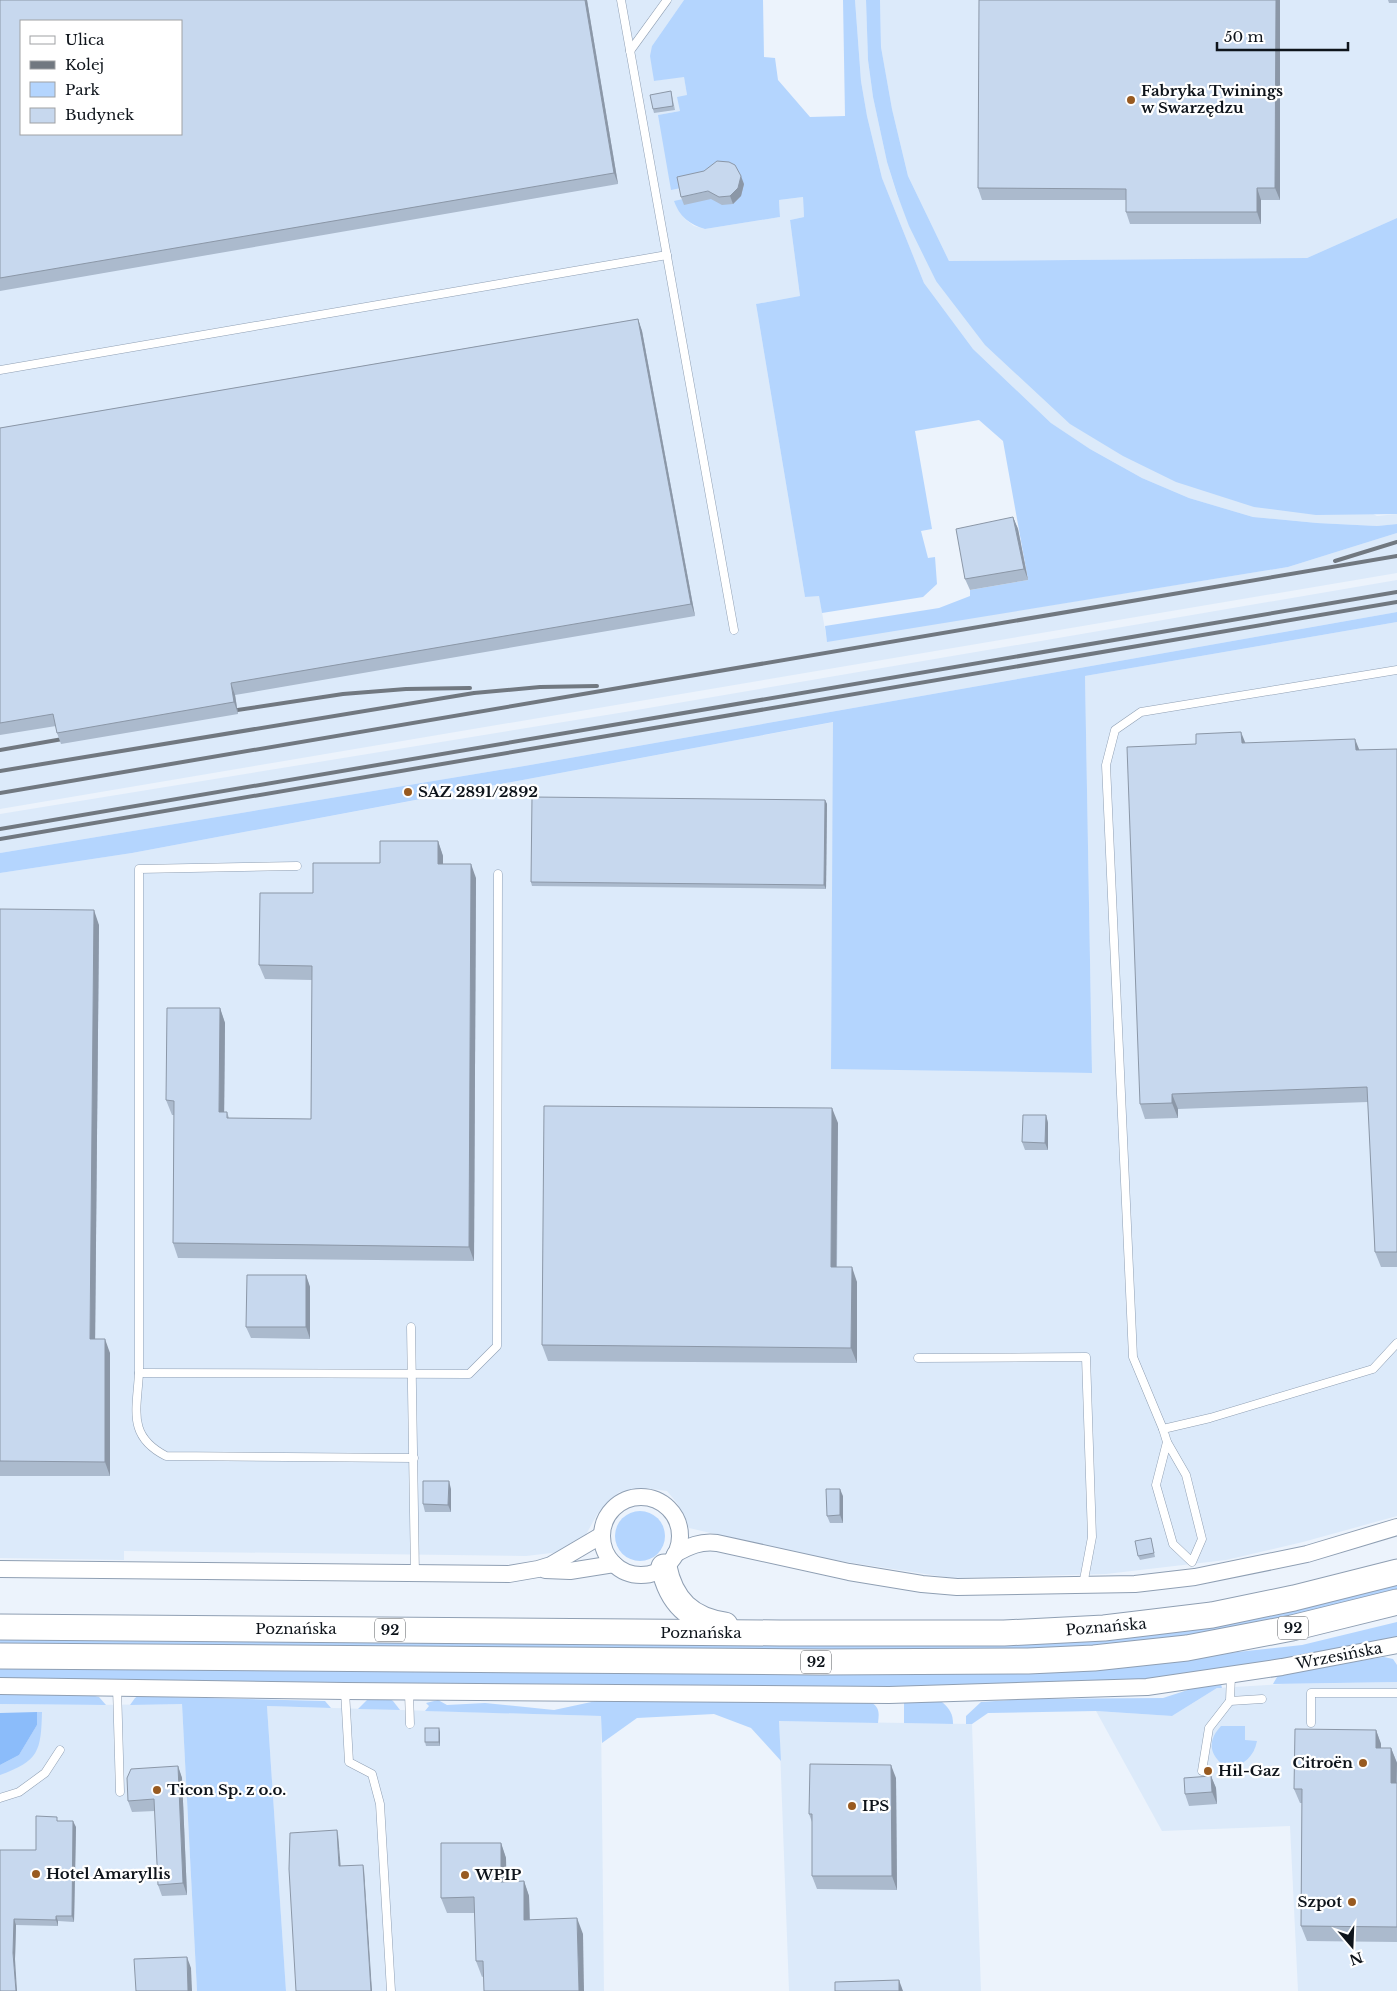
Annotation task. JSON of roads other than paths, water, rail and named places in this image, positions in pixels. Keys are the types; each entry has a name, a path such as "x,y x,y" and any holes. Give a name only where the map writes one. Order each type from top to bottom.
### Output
{"main road":[{"path":"670,1560 666,1578 681,1604 694,1615 713,1623 780,1633"},
{"name":"Poznańska","path":"0,1627 1004,1633 1104,1628 1154,1623 1294,1598 1397,1572"},
{"name":"Poznańska","path":"0,1656 810,1662 1028,1661 1094,1658 1187,1648 1292,1628 1397,1602"}],"street":[{"path":"670,1560 680,1541 679,1527 673,1514 663,1504 651,1498 636,1497 623,1501 612,1510 605,1522 602,1535 603,1546 614,1564 626,1572 652,1573 695,1543 705,1542 849,1572 922,1584 957,1587 1136,1584 1193,1570 1307,1554 1397,1527"},
{"path":"538,1570 564,1558 602,1535"},
{"path":"0,1569 509,1574 538,1570 570,1571 614,1564"},
{"name":"Wrzesińska","path":"1231,1675 1397,1645"},
{"path":"0,1686 117,1686 409,1692 888,1695 1147,1687 1231,1675"}],"lane":[{"path":"621,0 734,630"},
{"path":"630,50 667,0"},
{"path":"0,370 667,255"},
{"path":"1193,1570 1202,1540 1186,1475 1167,1442 1133,1357 1106,765 1115,730 1140,712 1397,670"},
{"path":"297,866 139,869 139,1373 136,1422 142,1438 154,1450 166,1456 414,1458"},
{"path":"139,1373 469,1374 497,1346 498,874"},
{"path":"411,1327 416,1574"},
{"path":"1162,1430 1210,1418 1373,1369 1397,1343"},
{"path":"918,1358 1086,1357 1092,1537 1083,1585"},
{"path":"1167,1442 1156,1485 1173,1544 1193,1570"},
{"path":"1202,1771 1209,1728 1230,1701 1231,1675"},
{"path":"117,1686 120,1792"},
{"path":"345,1691 349,1762 372,1774 380,1804 390,1991"},
{"path":"409,1692 410,1724"},
{"path":"1312,1723 1311,1693 1397,1692"},
{"path":"1230,1701 1262,1699"},
{"path":"0,1798 20,1792 45,1773 60,1750"}],"railway":[{"path":"1335,561 1397,542"},
{"path":"0,793 1397,556"},
{"path":"0,829 1397,592"},
{"path":"0,839 1397,602"},
{"path":"0,771 474,693 540,687 597,686"},
{"path":"224,712 343,694 406,689 470,688"},
{"path":"0,750 74,737"}],"place":[{"name":"Fabryka Twinings w Swarzędzu","path":"1131,100"},
{"name":"SAZ 2891/2892","path":"408,792"},
{"name":"Citroën","path":"1363,1763"},
{"name":"Hil-Gaz","path":"1208,1771"},
{"name":"Ticon Sp. z o.o.","path":"157,1790"},
{"name":"IPS","path":"852,1806"},
{"name":"Hotel Amaryllis","path":"36,1874"},
{"name":"WPIP","path":"465,1875"},
{"name":"Szpot","path":"1352,1902"}]}
